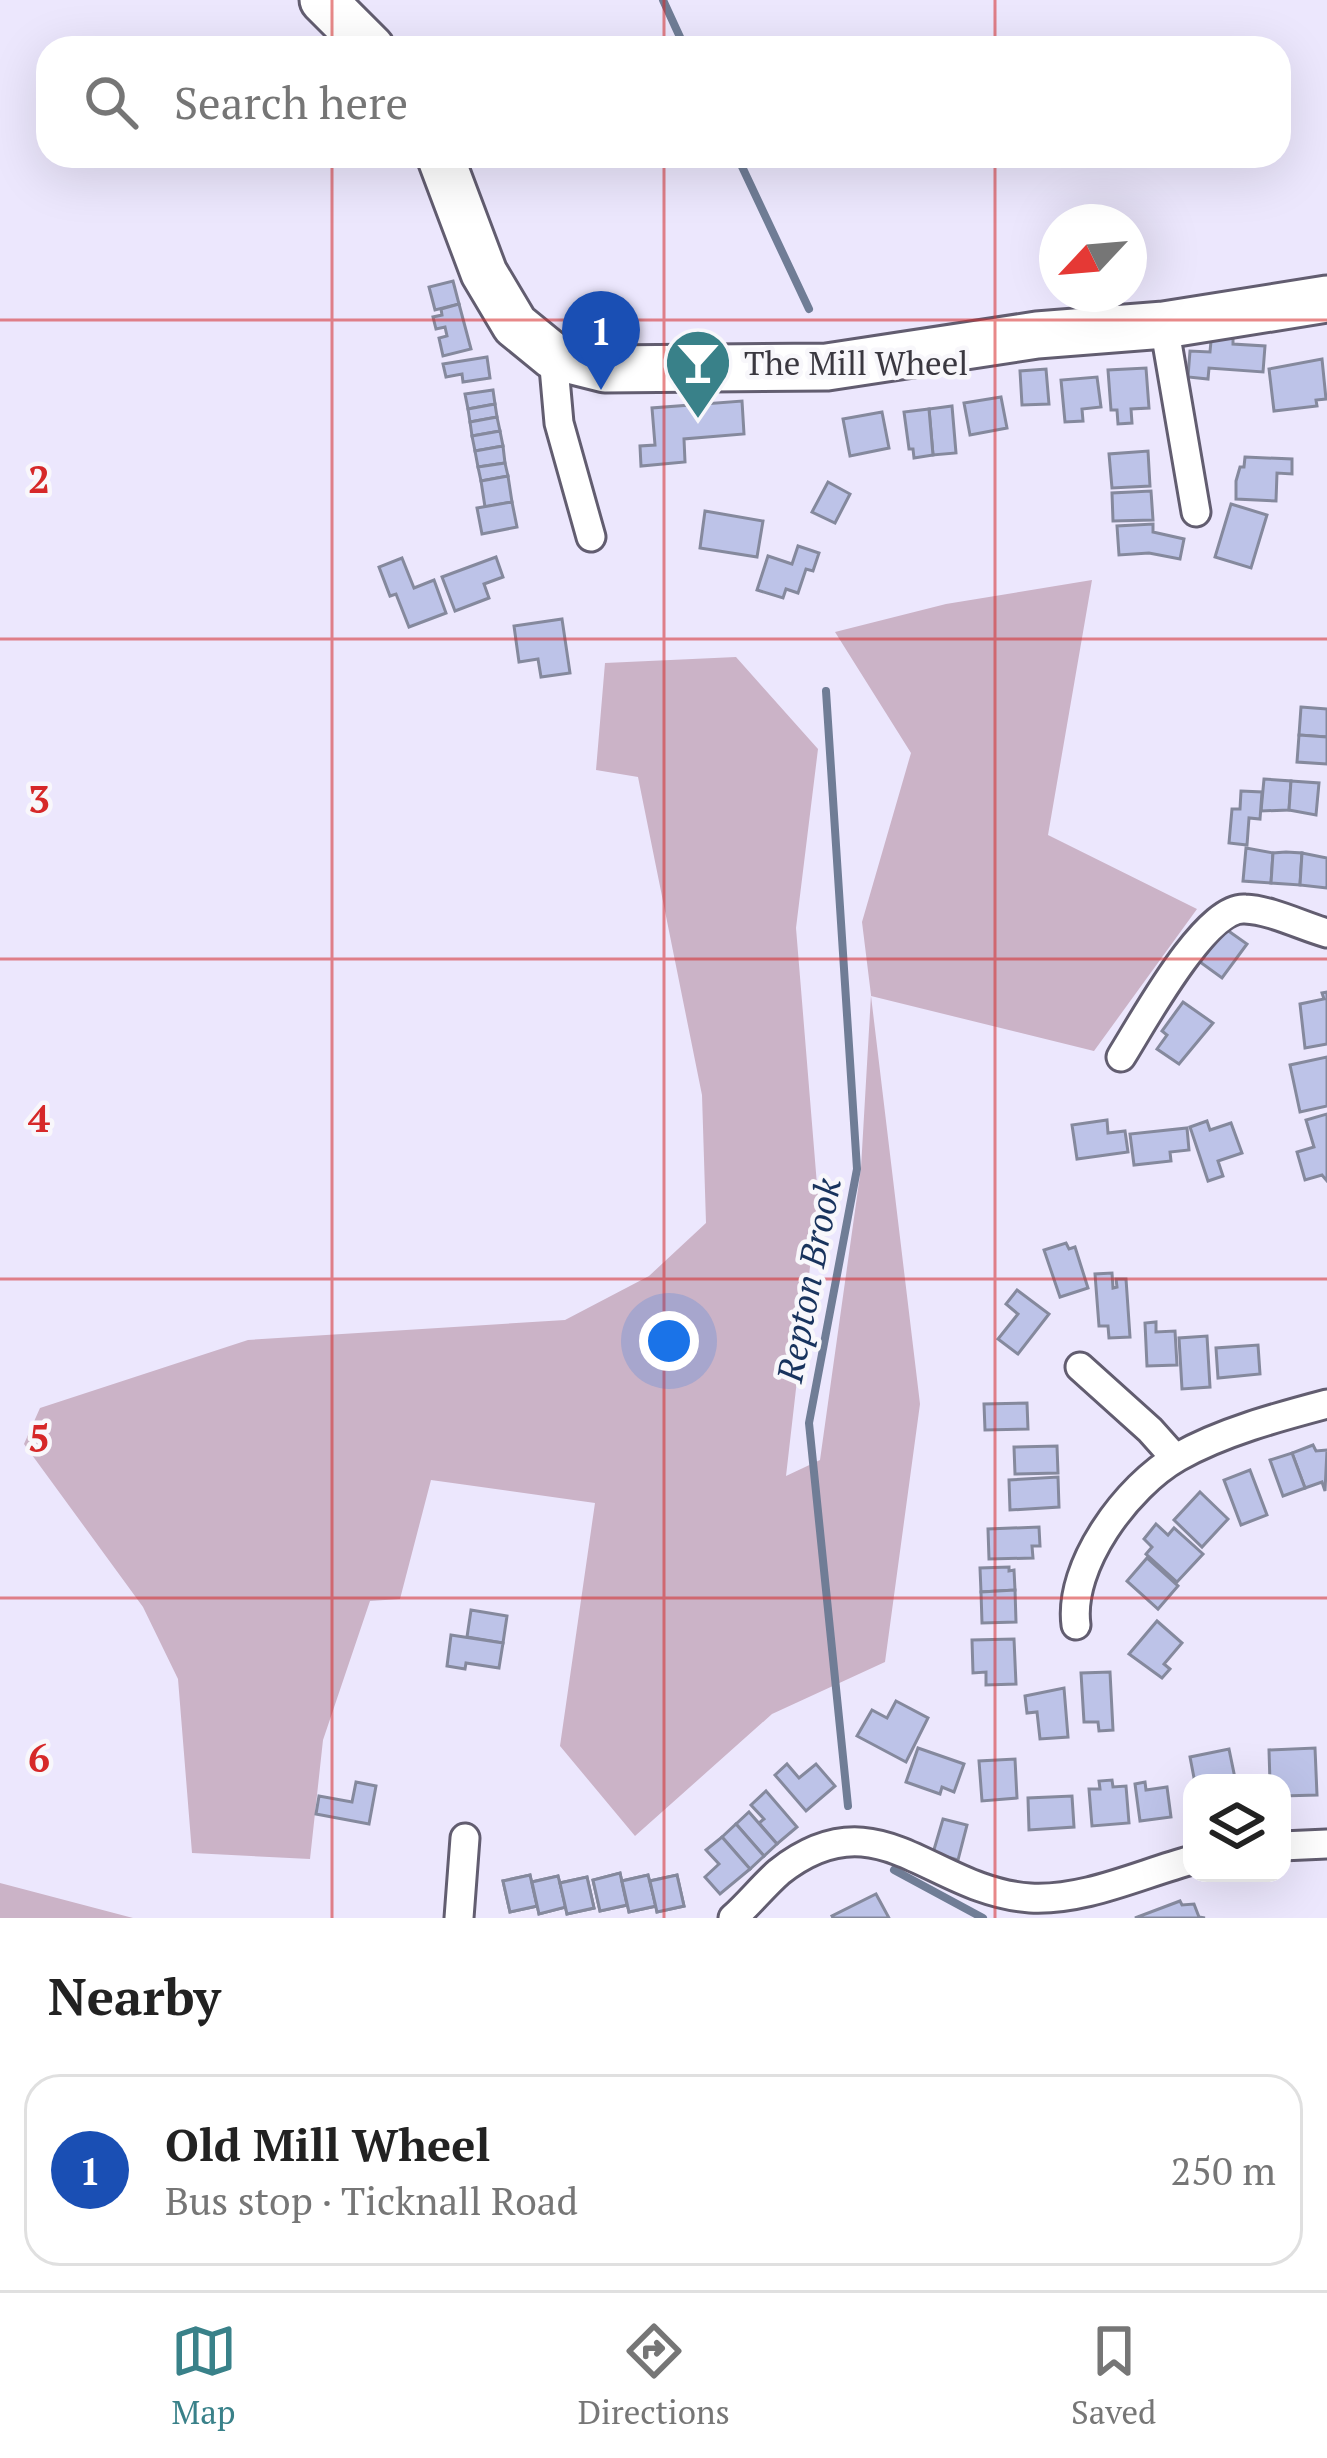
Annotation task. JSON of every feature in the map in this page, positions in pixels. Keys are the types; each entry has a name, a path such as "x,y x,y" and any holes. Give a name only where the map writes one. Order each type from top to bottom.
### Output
{"main road":[{"path":"323,0 359,36"},
{"path":"445,168 499,301 533,343 553,356 605,369 826,367 1037,335 1163,326 1327,299"}],"street":[{"path":"1163,326 1196,512"},
{"path":"553,356 559,423 591,537"},
{"path":"1121,1057 1184,960 1226,911 1245,909 1327,933"},
{"path":"1080,1367 1175,1458"},
{"path":"1076,1625 1073,1602 1098,1539 1175,1458 1327,1404"},
{"path":"459,1918 465,1838"},
{"path":"733,1918 778,1873 837,1843 888,1844 965,1885 1030,1898 1094,1890 1183,1863"},
{"path":"1291,1846 1327,1844"}],"shaded area":[{"path":"1092,580 1048,835 1197,909 1094,1051 871,996 920,1404 885,1662 772,1714 635,1836 560,1746 595,1503 431,1480 400,1599 370,1601 323,1740 310,1859 192,1853 178,1679 143,1607 24,1444 40,1408 248,1340 565,1320 649,1276 706,1223 702,1095 638,777 596,770 605,663 736,657 818,749 796,928 818,1197 786,1476 820,1460 861,1168 871,995 862,922 911,753 835,632 946,604"},
{"path":"0,1883 133,1918 0,1918"}],"building":[{"path":"453,281 459,304 435,310 429,287"},
{"path":"459,304 471,349 443,356 439,338 447,336 445,327 436,329 433,317"},
{"path":"1212,330 1233,332 1233,344 1265,346 1263,372 1209,368 1208,379 1188,377 1190,351 1210,352"},
{"path":"487,357 490,378 463,382 462,374 446,377 443,364"},
{"path":"1322,359 1326,399 1316,400 1317,406 1274,411 1269,369"},
{"path":"1146,368 1149,408 1131,409 1132,423 1118,424 1117,410 1111,410 1108,370"},
{"path":"1046,369 1049,404 1022,405 1020,371"},
{"path":"1097,377 1101,407 1082,409 1083,421 1065,422 1061,380"},
{"path":"493,390 495,404 468,409 465,394"},
{"path":"1001,397 1007,428 970,435 964,403"},
{"name":"The Mill Wheel","path":"742,401 744,434 684,439 685,462 641,466 640,446 655,445 652,408"},
{"path":"495,404 497,417 470,422 468,409"},
{"path":"952,406 956,453 933,455 929,409"},
{"path":"929,409 933,455 914,458 904,412"},
{"path":"882,412 889,448 850,456 843,419"},
{"path":"497,417 500,431 472,436 470,422"},
{"path":"500,431 503,446 475,451 472,436"},
{"path":"503,446 505,463 478,467 475,451"},
{"path":"1148,451 1150,486 1112,488 1109,454"},
{"path":"1245,457 1292,459 1292,474 1277,473 1276,501 1236,499 1236,481"},
{"path":"505,463 508,476 481,481 478,467"},
{"path":"508,476 512,502 485,507 481,481"},
{"path":"828,482 850,494 835,523 812,512"},
{"path":"1151,491 1153,520 1113,521 1112,493"},
{"path":"512,502 517,527 482,534 477,508"},
{"path":"1231,504 1267,515 1251,568 1215,557"},
{"path":"705,511 763,521 757,557 700,548"},
{"path":"1153,524 1153,532 1184,539 1180,559 1149,553 1119,555 1117,526"},
{"path":"798,546 819,553 813,571 806,569 798,593 786,589 783,598 757,590 768,556 792,564"},
{"path":"496,557 503,577 484,584 489,598 455,611 442,577"},
{"path":"402,558 414,588 434,580 446,613 409,627 379,567"},
{"path":"562,619 570,673 541,677 538,659 519,662 514,626"},
{"path":"1301,707 1327,709 1327,737 1299,735"},
{"path":"1299,735 1327,737 1327,764 1297,762"},
{"path":"1264,779 1291,781 1289,810 1261,811"},
{"path":"1291,781 1319,783 1316,815 1289,810"},
{"path":"1241,791 1262,792 1260,819 1249,818 1247,845 1229,843 1232,809 1240,809"},
{"path":"1246,848 1273,853 1271,883 1243,881"},
{"path":"1273,853 1302,853 1300,885 1271,883"},
{"path":"1302,853 1327,858 1327,888 1300,885"},
{"path":"1220,925 1247,944 1222,978 1200,962 1215,942"},
{"path":"1327,992 1327,1044 1305,1048 1300,1004 1324,999 1322,993"},
{"path":"1183,1002 1213,1023 1179,1064 1157,1049 1167,1035 1162,1031"},
{"path":"1327,1057 1327,1106 1300,1112 1290,1065"},
{"path":"1327,1114 1327,1181 1322,1175 1305,1180 1297,1152 1314,1147 1306,1120"},
{"path":"1107,1120 1108,1133 1125,1131 1128,1152 1077,1159 1072,1125"},
{"path":"1207,1121 1210,1130 1231,1123 1242,1153 1218,1161 1223,1176 1208,1181 1190,1127"},
{"path":"1187,1128 1189,1150 1170,1152 1171,1161 1134,1165 1130,1134"},
{"path":"1066,1243 1069,1249 1075,1247 1088,1288 1060,1297 1044,1250"},
{"path":"1112,1273 1113,1288 1116,1279 1126,1279 1130,1337 1109,1338 1108,1326 1099,1326 1095,1274"},
{"path":"1017,1290 1049,1314 1018,1354 998,1339 1018,1314 1006,1304"},
{"path":"1156,1322 1156,1332 1175,1331 1177,1365 1147,1366 1145,1323"},
{"path":"1207,1336 1210,1387 1182,1389 1179,1338"},
{"path":"1258,1345 1260,1374 1218,1378 1216,1348"},
{"path":"1027,1403 1028,1429 985,1430 984,1404"},
{"path":"1313,1445 1316,1451 1327,1450 1325,1491 1322,1482 1305,1488 1292,1453"},
{"path":"1057,1446 1058,1473 1015,1474 1014,1447"},
{"path":"1292,1453 1305,1488 1283,1496 1270,1460"},
{"path":"1250,1470 1267,1515 1241,1525 1224,1480"},
{"path":"1058,1477 1059,1507 1010,1510 1009,1480"},
{"path":"1200,1492 1228,1519 1202,1547 1174,1520"},
{"path":"1156,1524 1168,1535 1174,1528 1203,1554 1177,1582 1146,1554 1152,1547 1144,1539"},
{"path":"1039,1527 1040,1546 1032,1546 1033,1558 989,1559 988,1529"},
{"path":"1147,1558 1178,1586 1158,1609 1127,1581"},
{"path":"980,1568 1014,1570 1015,1590 981,1592"},
{"path":"1015,1590 1016,1622 982,1623 981,1592"},
{"path":"471,1610 507,1616 503,1643 467,1637"},
{"path":"1157,1621 1182,1643 1164,1664 1170,1669 1162,1678 1129,1654"},
{"path":"451,1635 503,1643 499,1668 466,1663 465,1669 447,1666"},
{"path":"1014,1639 1016,1684 986,1685 986,1672 973,1673 972,1640"},
{"path":"1110,1672 1113,1730 1099,1731 1098,1722 1084,1722 1081,1673"},
{"path":"1064,1688 1068,1737 1040,1739 1037,1712 1027,1713 1025,1696"},
{"path":"896,1701 928,1718 906,1762 857,1736 872,1710 887,1718"},
{"path":"918,1748 964,1764 954,1792 942,1787 940,1794 906,1782"},
{"path":"1315,1748 1317,1795 1291,1796 1291,1774 1270,1774 1269,1750"},
{"path":"1229,1749 1234,1774 1193,1774 1190,1757"},
{"path":"1015,1759 1017,1798 982,1801 979,1761"},
{"path":"787,1764 799,1778 816,1764 835,1786 806,1811 775,1775"},
{"path":"1112,1780 1113,1787 1126,1786 1129,1823 1092,1826 1089,1789 1100,1789 1099,1781"},
{"path":"356,1782 376,1786 369,1824 316,1814 319,1796 352,1802"},
{"path":"1145,1782 1146,1790 1167,1787 1171,1817 1140,1821 1135,1784"},
{"path":"766,1791 797,1827 777,1844 751,1805"},
{"path":"1072,1796 1074,1827 1029,1830 1028,1798"},
{"path":"749,1812 777,1844 764,1856 736,1824"},
{"path":"943,1819 967,1825 958,1860 933,1853"},
{"path":"736,1824 764,1856 750,1869 722,1837"},
{"path":"722,1837 750,1869 720,1894 705,1877 719,1864 706,1850"},
{"path":"620,1873 627,1905 600,1911 593,1880"},
{"path":"620,1873 627,1905 600,1911 593,1880"},
{"path":"530,1875 537,1906 510,1912 503,1881"},
{"path":"530,1875 537,1906 510,1912 503,1881"},
{"path":"648,1875 656,1906 629,1912 622,1881"},
{"path":"648,1875 656,1906 629,1912 622,1881"},
{"path":"677,1875 684,1906 657,1912 650,1881"},
{"path":"677,1875 684,1906 657,1912 650,1881"},
{"path":"558,1876 566,1907 539,1914 532,1882"},
{"path":"558,1876 566,1907 539,1914 532,1882"},
{"path":"587,1877 594,1908 567,1914 560,1883"},
{"path":"587,1877 594,1908 567,1914 560,1883"},
{"path":"876,1894 889,1918 833,1918 832,1916"},
{"path":"1180,1901 1194,1904 1199,1917 1205,1918 1135,1918"}],"waterway":[{"name":"Repton Brook","path":"663,0 680,36"},
{"name":"Repton Brook","path":"743,168 809,309"},
{"name":"Repton Brook","path":"826,691 857,1169 809,1423 848,1806"},
{"name":"Repton Brook","path":"894,1870 983,1918"}],"place":[{"name":"Old Mill Wheel","path":"601,390"},
{"name":"The Mill Wheel","path":"698,421"}]}
